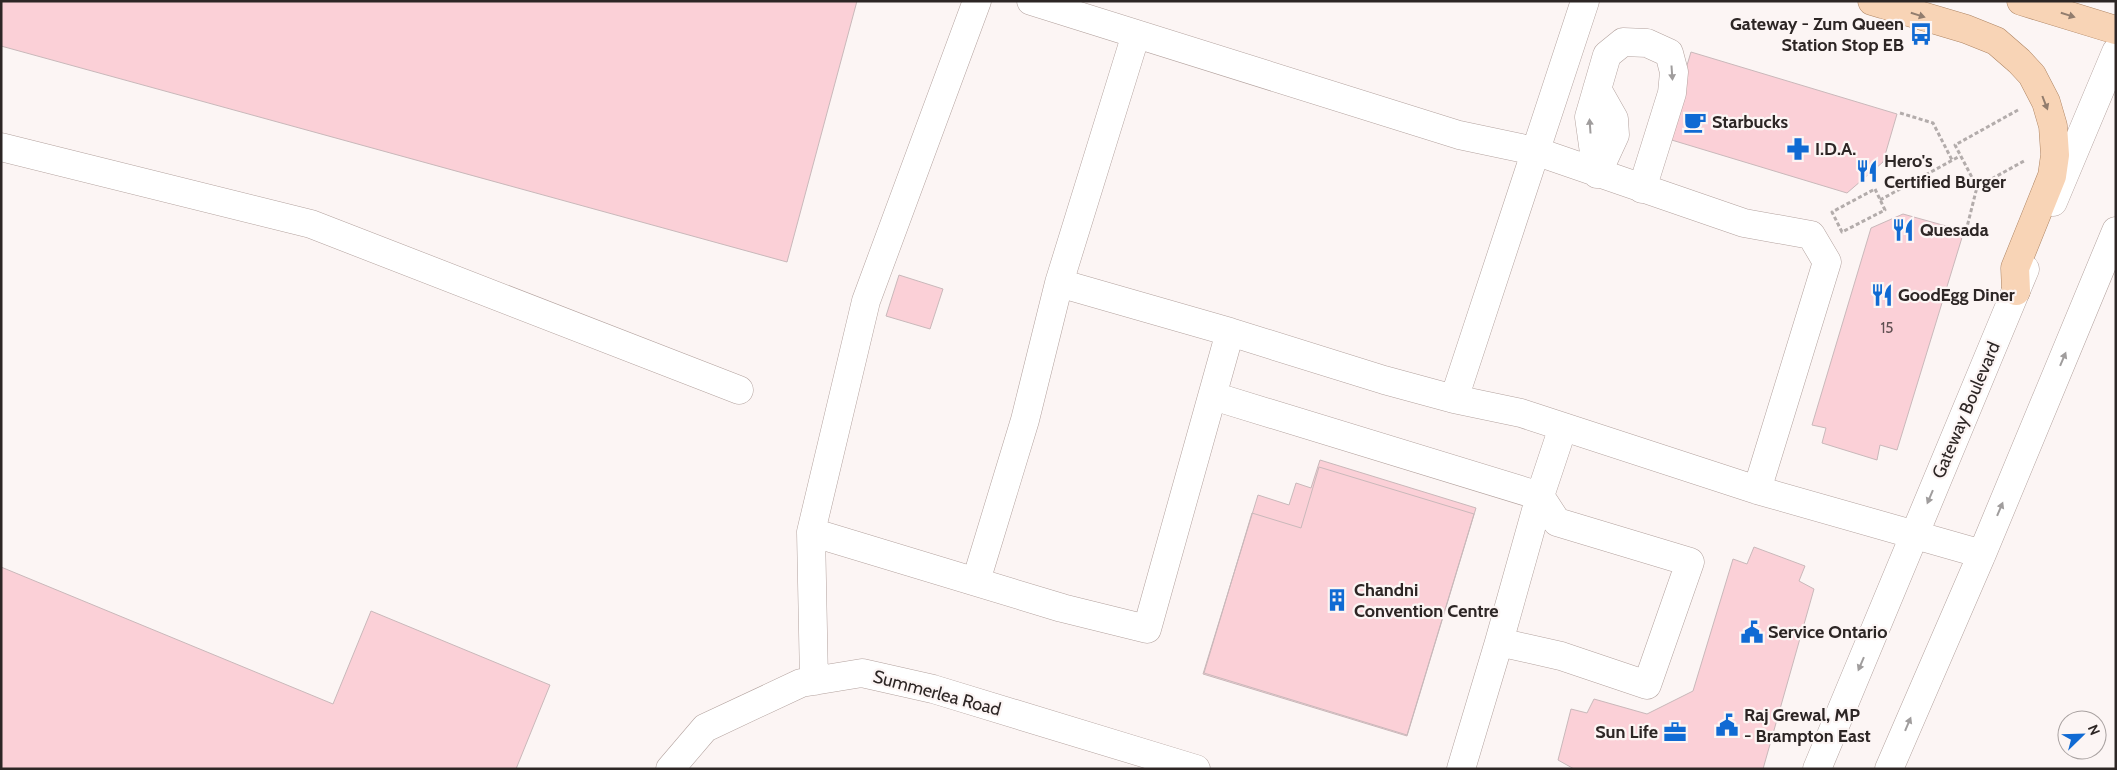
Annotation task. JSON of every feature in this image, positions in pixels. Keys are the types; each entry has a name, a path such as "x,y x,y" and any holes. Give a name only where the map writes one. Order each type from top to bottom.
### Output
{"main road":[{"path":"1872,1 1966,29 1996,41 2019,60 2032,75 2046,102 2053,126 2055,155 2052,176 2015,268 2016,291"},
{"path":"2021,1 2116,30"}],"street":[{"path":"814,680 811,532 866,301 977,1"},
{"path":"1031,1 1459,135 1535,151 1744,224 1811,235 1827,262 1757,490"},
{"path":"1454,399 1585,1"},
{"path":"976,581 1025,420 1059,282 1136,34"},
{"path":"1597,174 1589,117 1607,55 1622,42 1647,43 1669,53 1674,72 1672,93 1642,189"},
{"name":"Gateway Boulevard","path":"1817,769 2116,52"},
{"path":"1,147 311,224 739,390"},
{"path":"1889,769 1982,554 2116,231"},
{"path":"1059,282 1384,380 1454,399 1521,413 1757,490 1982,554"},
{"path":"811,532 1062,608 1147,630 1230,332"},
{"path":"1213,396 1540,496 1557,522 1690,562 1647,685 1561,656 1499,642"},
{"path":"1460,769 1499,642 1540,496 1563,427"},
{"name":"Summerlea Road","path":"670,769 705,728 801,683 862,673 933,689 1196,769"}],"path":[{"path":"1966,231 1976,199 1977,187 1955,145 2019,110"},
{"path":"1900,113 1933,123 1952,160"},
{"path":"1880,200 1960,156"},
{"path":"1977,187 2029,159"},
{"path":"1875,189 1880,200 1885,210 1842,232 1832,212 1875,189"}],"building":[{"path":"1,1 857,1 787,262 1,46"},
{"path":"1691,52 1897,114 1883,162 1847,193 1665,138"},
{"path":"1903,214 1964,231 1897,450 1880,445 1877,460 1822,443 1826,428 1812,425 1871,228"},
{"path":"899,275 943,289 930,329 886,316"},
{"name":"Chandni Convention Centre","path":"1320,460 1476,508 1407,736 1203,674 1258,495 1289,505 1296,483 1311,488"},
{"name":"Chandni Convention Centre","path":"1319,467 1474,514 1407,735 1204,673 1252,513 1301,528"},
{"path":"1754,547 1805,566 1799,581 1814,589 1763,769 1574,769 1558,760 1571,709 1587,713 1594,699 1647,714 1693,691 1733,559 1747,564"},
{"path":"1,567 333,704 371,611 550,685 516,769 1,769"}],"place":[{"name":"Gateway - Zum Queen Station Stop EB","path":"1921,34"},
{"name":"Starbucks","path":"1695,122"},
{"name":"I.D.A.","path":"1798,149"},
{"name":"Hero's Certified Burger","path":"1867,171"},
{"name":"Quesada","path":"1903,230"},
{"name":"GoodEgg Diner","path":"1882,295"},
{"name":"Chandni Convention Centre","path":"1337,600"},
{"name":"Service Ontario","path":"1752,632"},
{"name":"Raj Grewal, MP - Brampton East","path":"1727,725"},
{"name":"Sun Life","path":"1675,732"}]}
